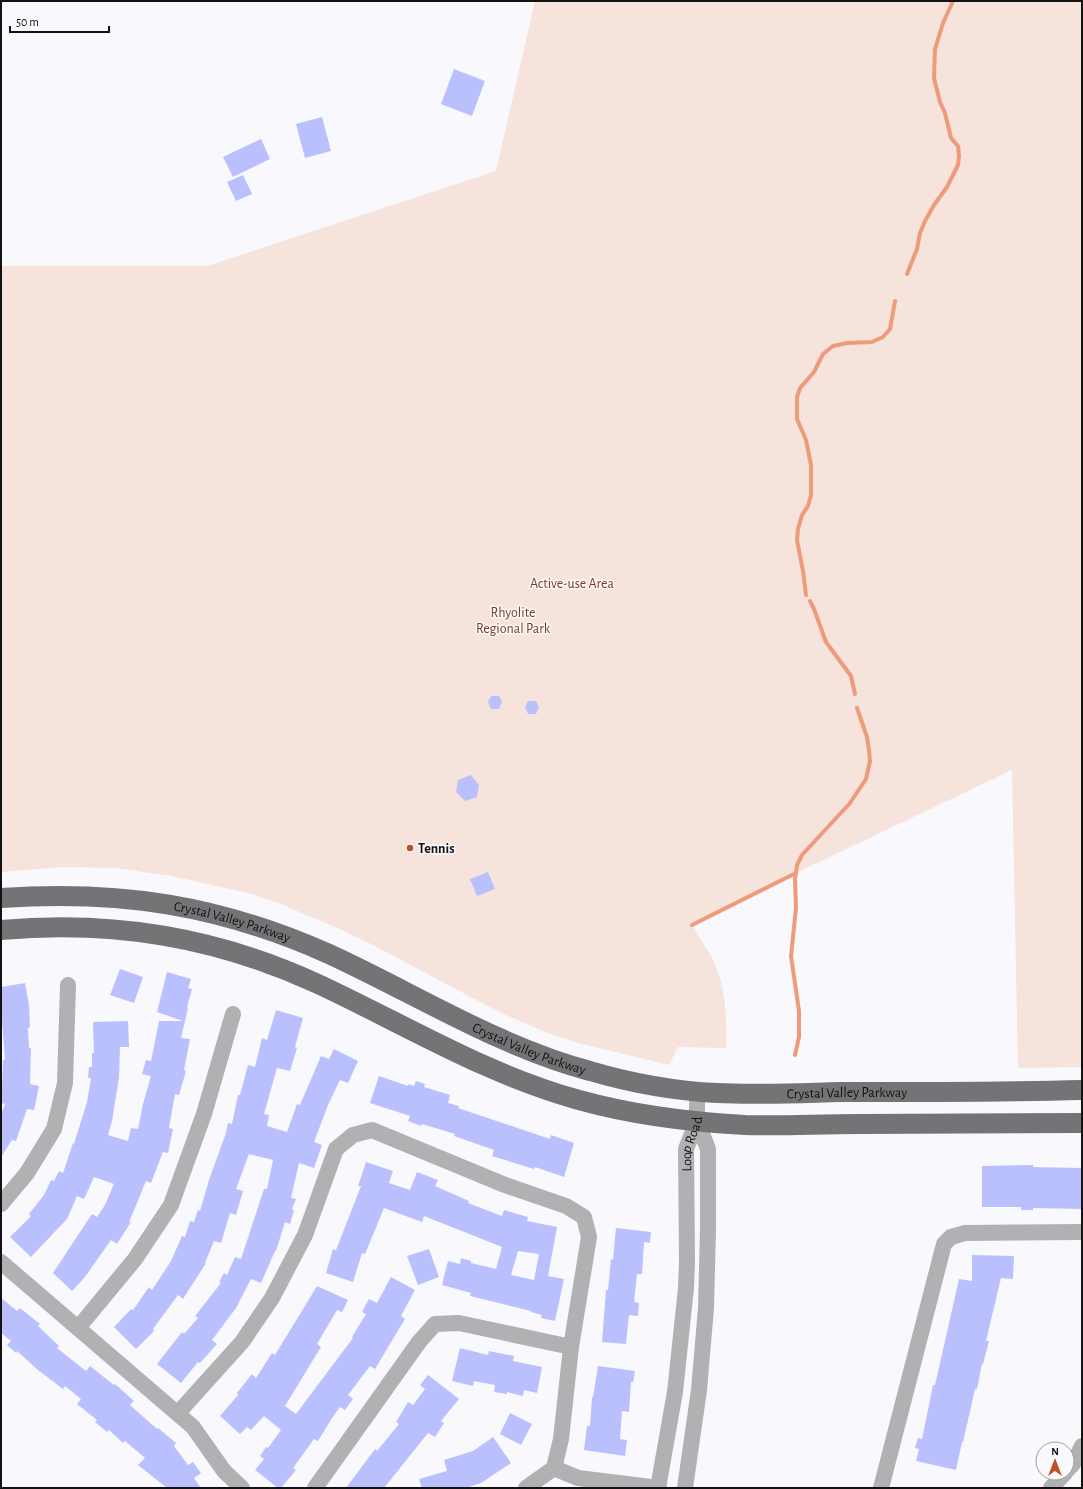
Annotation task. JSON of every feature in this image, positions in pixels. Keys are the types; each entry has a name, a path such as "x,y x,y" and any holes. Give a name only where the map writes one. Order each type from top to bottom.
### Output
{"main road":[{"name":"Crystal Valley Parkway","path":"1,898 55,895 121,898 194,908 227,916 263,927 331,955 479,1029 534,1052 592,1072 654,1086 719,1093 994,1092 1082,1090"},
{"name":"Crystal Valley Parkway","path":"1,930 56,927 118,929 158,934 219,947 253,957 317,984 483,1064 545,1090 614,1109 650,1116 747,1125 1082,1123"}],"street":[{"path":"1,1204 27,1173 54,1129 65,1082 68,985"},
{"path":"78,1328 135,1259 171,1205 204,1114 233,1014"},
{"path":"697,1091 697,1121"},
{"name":"Loop Road","path":"658,1488 675,1392 686,1288 686,1149 697,1121"},
{"name":"Loop Road","path":"686,1488 699,1390 706,1308 708,1149 697,1121"},
{"path":"178,1413 242,1342 272,1298 305,1235 336,1149 353,1135 372,1130 505,1185 566,1206 584,1216 589,1237 571,1347 561,1439 554,1468 526,1488"},
{"path":"881,1488 944,1244 951,1237 965,1233 1082,1232"},
{"path":"1,1262 193,1427 224,1471 242,1488"},
{"path":"315,1488 419,1342 434,1324 459,1323 571,1347"},
{"path":"1075,1460 1082,1446"},
{"path":"554,1468 578,1478 658,1488"}],"green space":[{"name":"Rhyolite Regional Park","path":"535,1 1082,1 1082,1067 1018,1068 1012,770 796,873 693,925 713,960 721,981 726,1014 726,1048 678,1047 669,1065 578,1043 545,1032 501,1013 369,943 335,927 276,902 248,893 172,876 115,868 63,867 1,872 1,266 207,266 496,171"}],"building":[{"path":"454,69 485,81 472,116 441,104"},
{"path":"322,117 331,151 305,158 296,124"},
{"path":"261,139 270,159 233,177 223,157"},
{"path":"243,175 252,194 236,201 227,182"},
{"path":"491,696 499,696 502,702 499,709 491,709 488,702"},
{"path":"528,701 536,701 539,707 536,714 528,714 525,707"},
{"path":"471,775 479,785 477,797 465,801 456,792 458,780"},
{"path":"488,872 495,889 477,896 470,879"},
{"path":"120,969 143,977 134,1003 110,995"},
{"path":"167,972 191,979 188,988 192,989 181,1038 190,1039 184,1070 186,1071 179,1095 175,1094 169,1128 173,1129 168,1153 163,1152 151,1183 146,1181 129,1222 131,1222 117,1244 111,1240 85,1277 72,1291 53,1273 92,1214 97,1217 105,1205 114,1184 94,1177 84,1199 77,1196 67,1219 31,1257 10,1237 31,1216 29,1214 44,1195 51,1180 54,1181 59,1171 63,1173 87,1102 91,1078 88,1078 89,1067 92,1067 92,1053 94,1053 93,1022 128,1021 129,1047 120,1047 119,1078 112,1121 108,1135 128,1141 131,1128 138,1129 151,1076 142,1074 146,1060 151,1061 159,1021 183,1021 157,1012"},
{"path":"25,983 29,1005 30,1027 28,1028 29,1048 31,1048 30,1084 39,1086 34,1110 27,1109 16,1141 12,1140 1,1157 1,1114 5,1104 1,1103 1,1088 3,1060 5,1060 1,987"},
{"path":"276,1010 303,1018 295,1047 297,1048 290,1071 277,1068 264,1114 269,1115 267,1126 287,1132 297,1104 300,1105 321,1056 329,1059 334,1049 358,1061 348,1083 340,1080 328,1105 314,1142 322,1145 314,1168 299,1163 291,1198 296,1199 292,1209 294,1210 290,1224 285,1222 276,1251 261,1283 251,1279 236,1308 212,1340 217,1344 200,1363 198,1362 181,1383 157,1364 182,1332 184,1334 198,1318 195,1316 221,1283 219,1282 224,1273 227,1275 235,1257 241,1259 264,1189 267,1189 273,1160 249,1154 236,1189 243,1191 236,1215 230,1213 221,1243 214,1241 206,1263 183,1299 178,1295 153,1329 154,1331 136,1349 114,1327 131,1309 133,1310 149,1287 152,1290 171,1261 182,1236 185,1237 190,1221 194,1222 198,1210 200,1211 228,1123 232,1124 238,1095 240,1095 248,1065 255,1067 262,1038 267,1040"},
{"path":"379,1076 408,1086 408,1084 414,1086 416,1081 425,1084 424,1087 450,1095 448,1103 459,1106 458,1108 550,1139 551,1135 574,1143 564,1177 535,1167 534,1169 492,1156 494,1150 454,1136 455,1134 422,1124 421,1126 408,1121 410,1116 370,1103"},
{"path":"366,1162 393,1171 389,1183 410,1190 417,1172 438,1180 435,1186 469,1201 468,1203 502,1216 504,1210 528,1217 527,1221 557,1227 548,1276 564,1279 555,1321 541,1318 542,1315 531,1311 470,1296 471,1293 442,1285 448,1261 460,1264 461,1258 471,1261 471,1263 496,1269 502,1247 424,1216 422,1222 384,1208 365,1254 362,1253 353,1282 326,1273 333,1249 336,1250 361,1186 358,1186","holes":["518,1251 539,1254 534,1280 511,1275"]},
{"path":"1033,1165 1033,1167 1082,1168 1082,1209 1033,1208 1033,1210 1021,1210 1021,1207 982,1207 982,1166"},
{"path":"616,1228 651,1232 650,1243 644,1242 642,1274 637,1274 634,1302 639,1303 638,1316 629,1315 626,1344 602,1342 606,1290 608,1290 611,1259 613,1260"},
{"path":"429,1249 439,1277 418,1285 407,1256"},
{"path":"972,1255 1014,1256 1013,1279 1001,1278 986,1341 989,1341 982,1364 977,1389 975,1389 956,1470 916,1461 919,1449 915,1448 918,1438 922,1439 933,1385 935,1385 959,1279 972,1281"},
{"path":"391,1277 415,1290 401,1316 405,1319 375,1369 370,1366 348,1395 353,1399 345,1410 340,1407 318,1441 314,1439 293,1468 296,1470 281,1488 278,1488 255,1470 264,1459 260,1456 281,1430 264,1416 251,1430 247,1427 240,1434 220,1416 238,1395 237,1393 252,1374 256,1378 272,1353 275,1355 317,1286 348,1300 342,1312 337,1310 317,1344 321,1347 285,1406 296,1414 353,1338 352,1337 366,1314 362,1312 369,1299 377,1303"},
{"path":"1,1298 17,1311 20,1308 40,1324 38,1326 59,1346 57,1348 86,1371 90,1366 114,1385 115,1384 134,1401 130,1405 157,1429 158,1428 176,1443 174,1446 188,1465 193,1462 201,1473 194,1478 201,1488 167,1488 138,1465 145,1458 125,1441 123,1443 109,1430 107,1432 95,1422 97,1420 77,1404 81,1399 65,1386 63,1389 38,1370 17,1351 16,1353 7,1345 11,1341 1,1333"},
{"path":"460,1348 488,1355 489,1351 514,1356 513,1361 542,1367 537,1393 524,1390 523,1396 507,1392 507,1394 494,1392 495,1385 474,1381 473,1386 452,1381"},
{"path":"598,1366 635,1371 633,1382 631,1382 629,1412 622,1411 620,1439 627,1440 625,1456 584,1450 587,1426 590,1426 592,1397"},
{"path":"428,1375 459,1399 441,1421 444,1423 435,1437 428,1433 384,1488 346,1488 375,1449 377,1451 399,1424 396,1422 408,1402 413,1405 425,1389 420,1385"},
{"path":"510,1413 532,1424 521,1445 500,1434"},
{"path":"493,1437 511,1463 481,1483 466,1488 422,1488 419,1479 447,1471 444,1460 473,1451"}],"waterway":[{"path":"907,274 917,249 920,233 925,221 947,187 958,165 958,146 951,138 934,78 935,49 943,23 953,1"},
{"path":"806,595 797,540 802,515 808,506 811,495 811,465 806,440 797,419 797,397 800,388 814,372 823,354 833,346 847,343 872,342 883,337 890,329 895,301"},
{"path":"810,601 826,642 851,676 855,694"},
{"path":"795,1055 799,1037 799,1011 791,956 796,908 795,879 797,865 802,855 850,803 866,779 870,761 869,750 867,737 857,708"},
{"path":"692,925 796,873"}],"place":[{"name":"Tennis","path":"410,848"}],"park label":[{"name":"Active-use Area","path":"572,583"}]}
